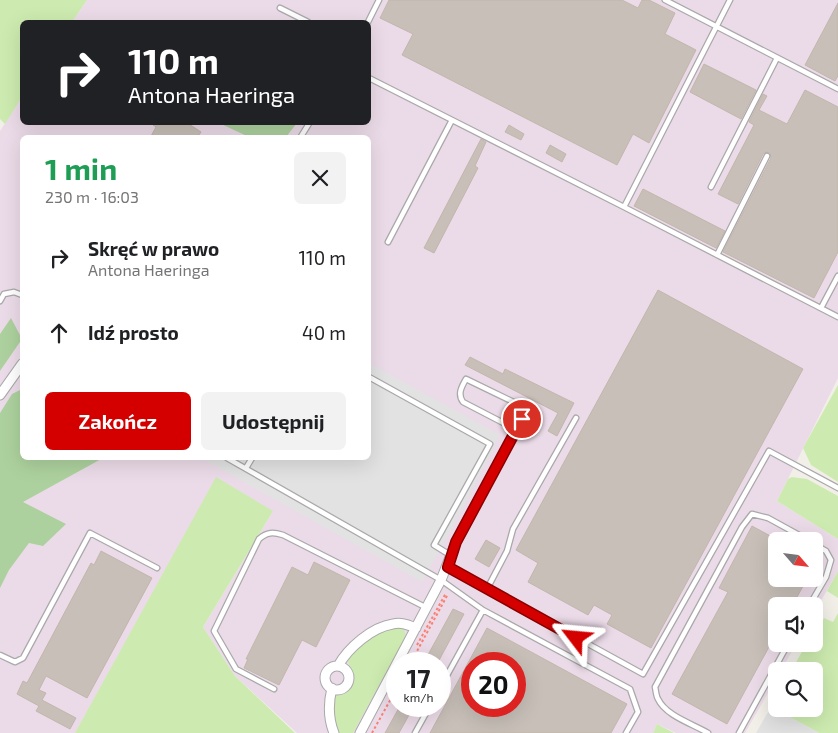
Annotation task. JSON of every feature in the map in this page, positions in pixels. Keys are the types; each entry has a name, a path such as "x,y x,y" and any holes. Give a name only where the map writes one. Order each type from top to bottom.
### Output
{"street":[{"path":"0,395 20,367"},
{"path":"360,733 448,567 456,542 470,516"},
{"path":"338,666 347,672 349,679 343,688 336,689 327,683 326,675 330,669 338,666 348,653 376,630 393,624 403,623 416,628"},
{"path":"332,688 329,699 329,712 334,733"}],"lane":[{"path":"369,20 379,0"},
{"path":"665,0 838,89"},
{"path":"624,207 730,0"},
{"path":"280,8 304,20"},
{"path":"710,186 777,58"},
{"path":"371,79 838,317"},
{"path":"388,242 452,120"},
{"path":"717,255 767,156"},
{"path":"821,308 838,276"},
{"path":"0,301 4,294 14,292 20,294"},
{"path":"371,378 490,444 434,545 451,556"},
{"path":"470,516 517,430 528,409 466,378 460,393 463,402 517,430"},
{"path":"487,589 507,551 513,529 576,418"},
{"path":"448,567 643,674 769,451 838,488"},
{"path":"231,460 441,580 483,610 630,689 638,712 626,733"},
{"path":"246,468 251,460"},
{"path":"708,733 664,707 657,699 655,687 737,535 752,514 768,518 794,532"},
{"path":"0,656 15,662 22,658 90,533 157,568"},
{"path":"274,689 236,669 214,631 259,539 264,535 272,533 283,536 427,608"},
{"path":"823,549 826,551 830,560 823,582"},
{"path":"451,668 483,610"},
{"path":"739,733 784,652"},
{"path":"415,733 424,717"}],"path":[{"path":"415,652 451,587"},
{"path":"372,733 386,708"}],"shaded area":[{"path":"87,0 838,0 838,378 777,501 838,539 838,571 823,597 768,597 768,652 792,652 786,662 768,662 768,693 745,733 676,733 657,724 653,733 297,733 235,676 203,627 273,511 75,733 0,733 0,131 20,100 20,125 371,125 371,20 73,20"},
{"path":"371,364 500,435 422,582 205,460 371,460"},
{"path":"768,712 768,717 789,717 819,733 756,733"}],"green space":[{"path":"0,0 87,0 73,20 20,20 20,100 5,124 0,119"},
{"path":"223,125 295,125 288,135 245,135"},
{"path":"11,318 20,335 20,342 0,371 0,334"},
{"path":"838,385 838,482 811,465 803,448"},
{"path":"20,390 20,460 99,460 23,502 66,524 43,546 29,543 9,570 0,588 0,413 12,394"},
{"path":"216,477 273,511 203,627 235,676 295,733 75,733"},
{"path":"792,477 807,479 838,496 838,539 777,501 788,479"},
{"path":"838,571 838,598 827,591"},
{"path":"838,613 838,733 819,733 789,717 823,717 823,662 796,662 802,652 823,652 823,620 824,618 833,622"},
{"path":"402,627 406,636 397,652 386,652 386,673 353,733 338,733 333,716 334,696 344,694 353,685 354,676 348,659 372,638 394,628"},
{"path":"657,724 674,733 653,733"}],"building":[{"path":"389,0 622,0 638,8 642,0 649,0 675,13 665,34 696,50 649,143 633,134 617,165 402,55 413,34 380,18"},
{"path":"838,3 838,76 835,81 805,65"},
{"path":"704,64 756,90 741,119 690,92"},
{"path":"805,90 838,107 838,252 814,298 723,252 771,158 770,153 766,152 763,154 738,204 718,194 754,125 749,122 763,94 767,96 759,110 787,124"},
{"path":"153,125 190,125 201,132 199,135 152,135 156,127"},
{"path":"509,125 524,134 521,140 505,132"},
{"path":"481,139 486,142 475,166 478,168 434,253 424,248"},
{"path":"550,145 566,154 562,162 546,153"},
{"path":"643,189 725,231 716,248 634,206"},
{"path":"658,290 803,369 651,648 607,624 612,615 594,605 588,615 528,582 538,563 516,550"},
{"path":"470,357 503,374 505,369 574,403 557,436 548,431 558,413 465,365"},
{"path":"752,526 768,535 768,588 802,588 797,597 768,597 768,649 727,724 672,694 728,592 719,588"},
{"path":"486,540 500,548 489,567 475,559"},
{"path":"101,551 152,578 87,698 46,676 39,690 46,693 42,700 76,718 70,729 36,711 39,706 17,694 23,681 27,683 91,563 94,565"},
{"path":"314,562 350,580 316,647 302,640 279,685 244,668 248,659 246,659 292,567 308,575"},
{"path":"453,609 464,614 443,652 430,652"},
{"path":"487,628 627,704 611,733 430,733 439,717 451,717 451,694 461,676 461,717 526,717 526,652 474,652"},
{"path":"394,717 408,717 399,733 385,733"}],"route":[{"path":"522,419 456,542 448,567 576,638"}]}
